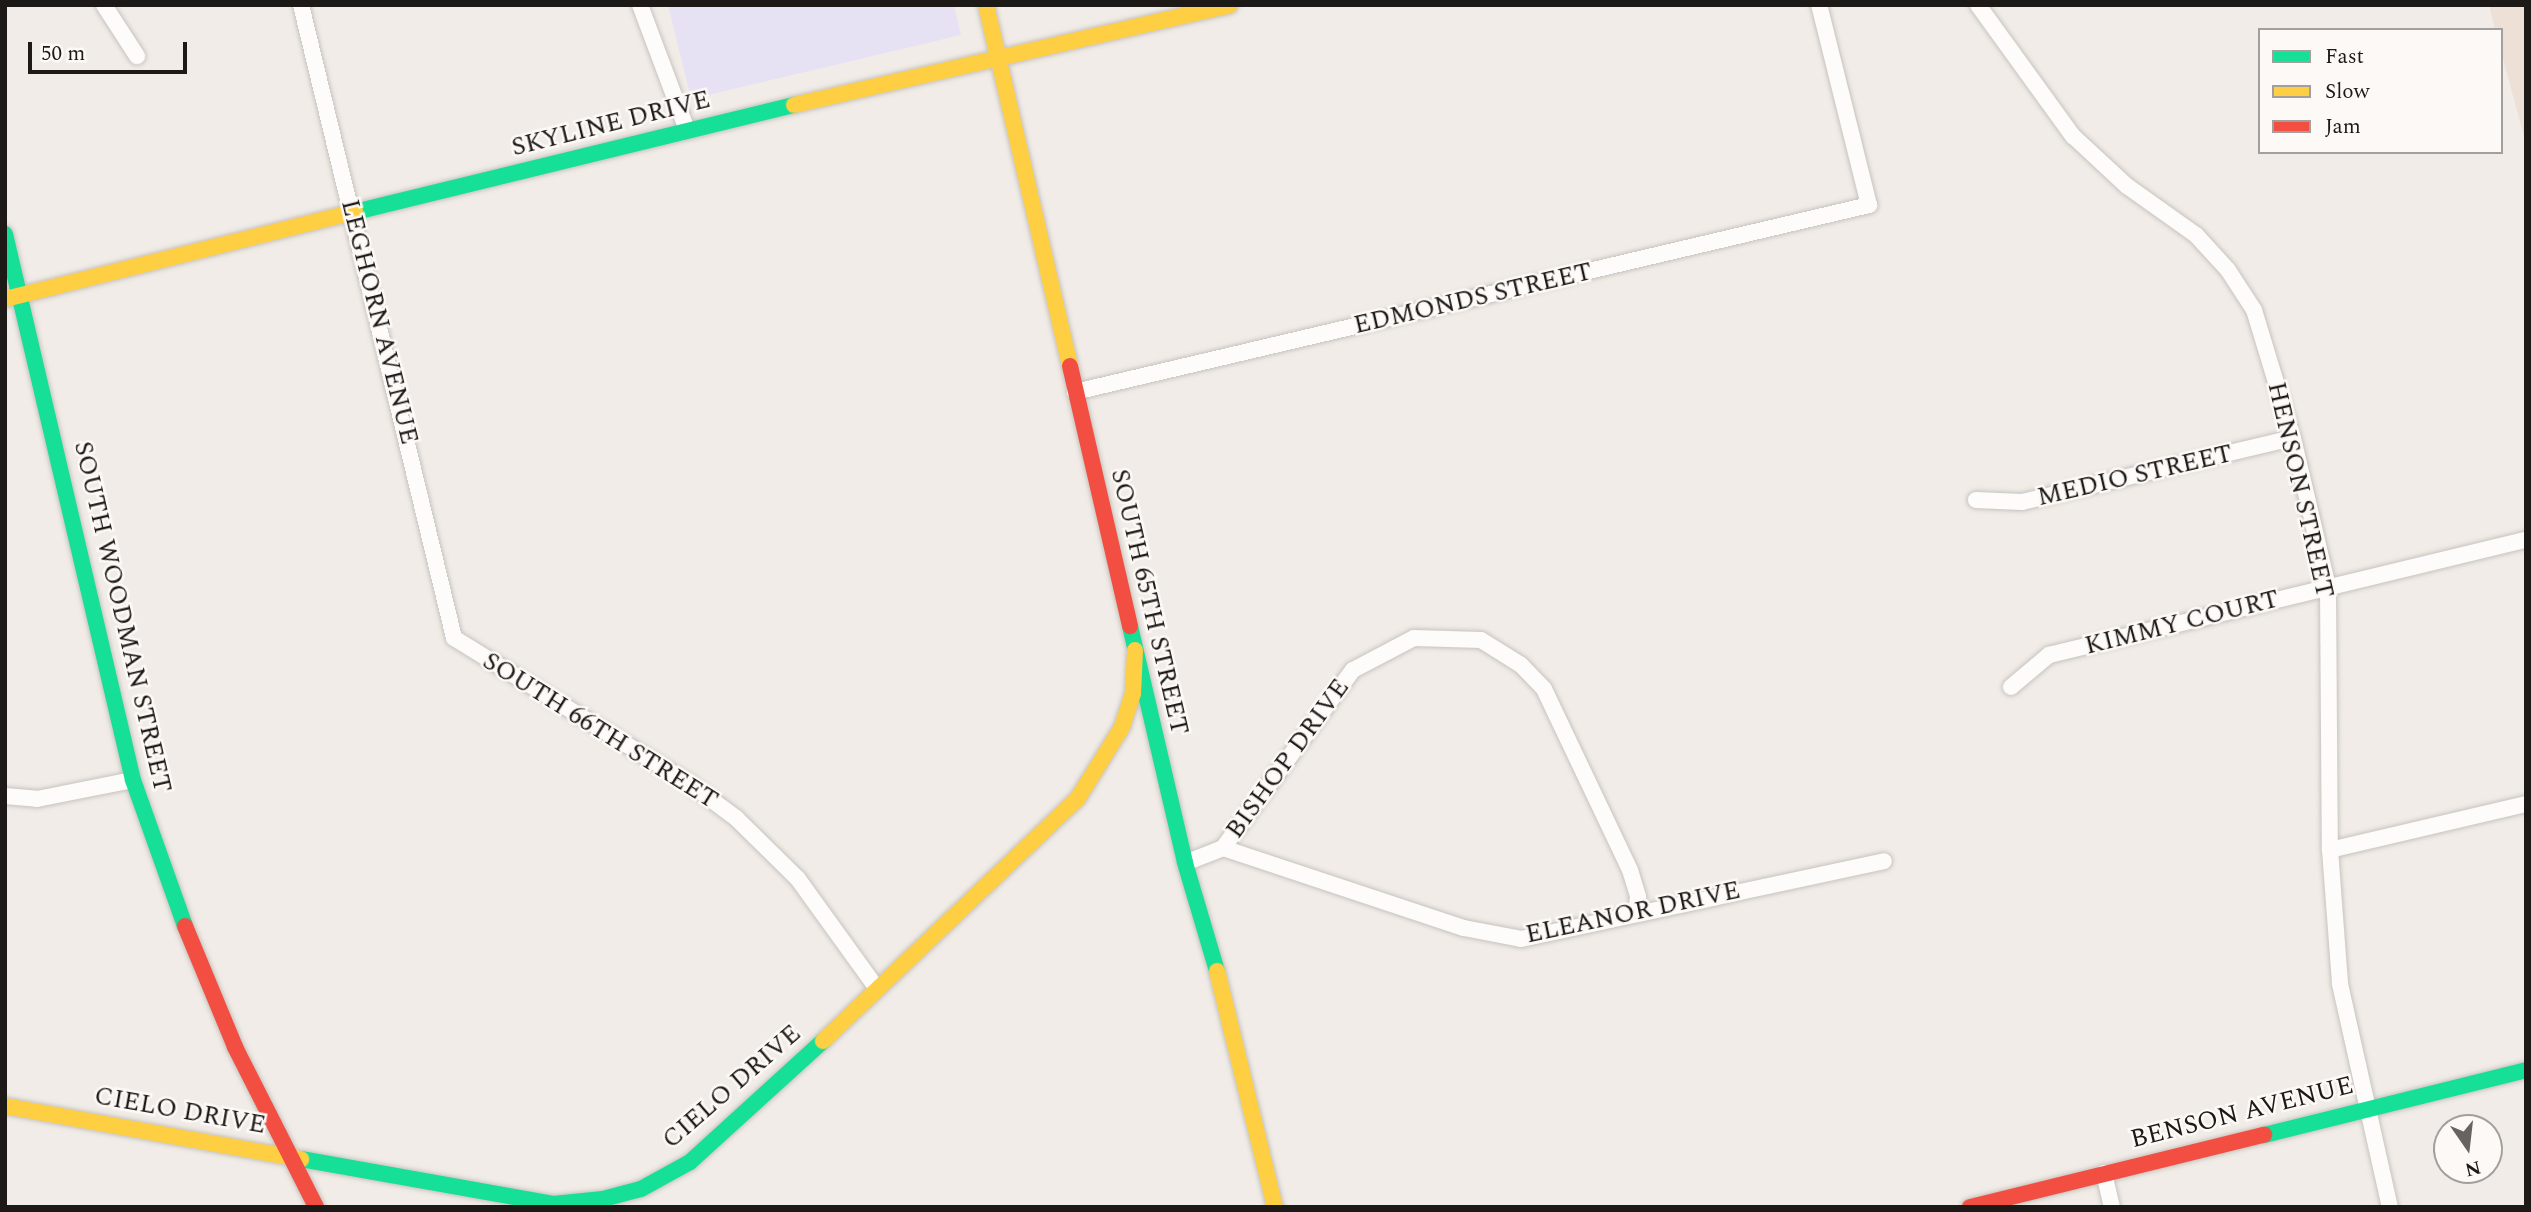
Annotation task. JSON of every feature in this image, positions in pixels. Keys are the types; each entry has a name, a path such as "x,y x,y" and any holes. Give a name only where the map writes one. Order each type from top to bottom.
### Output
{"street":[{"path":"104,5 137,57"},
{"name":"LEGHORN AVENUE","path":"302,5 454,638"},
{"path":"640,5 687,130"},
{"name":"SOUTH 65TH STREET","path":"986,5 1185,863 1225,1000 1275,1207"},
{"name":"EDMONDS STREET","path":"1075,392 1869,205 1819,5"},
{"name":"HENSON STREET","path":"1978,5 2073,136 2127,186 2196,236 2228,270 2254,310 2293,439 2328,587 2330,850 2340,984 2390,1207"},
{"name":"SKYLINE DRIVE","path":"13,296 687,130 1225,6"},
{"name":"SOUTH WOODMAN STREET","path":"5,234 13,296 133,780 190,941 316,1207"},
{"name":"MEDIO STREET","path":"1976,500 2022,502 2293,439"},
{"name":"KIMMY COURT","path":"2011,687 2049,656 2526,540"},
{"name":"SOUTH 66TH STREET","path":"454,638 689,783 736,818 798,879 876,987"},
{"name":"BISHOP DRIVE","path":"1223,848 1353,670 1414,638 1481,640 1521,665 1544,689 1630,870 1638,898 1636,913"},
{"name":"CIELO DRIVE","path":"5,1106 289,1154 553,1204 604,1203 641,1189 690,1163 1093,780 1122,727 1133,694 1135,650"},
{"path":"5,796 37,799 133,780"},
{"path":"2330,850 2526,804"},
{"path":"1185,863 1223,848"},
{"name":"ELEANOR DRIVE","path":"1223,848 1464,928 1521,939 1884,861"},
{"name":"BENSON AVENUE","path":"1970,1207 2366,1106 2526,1070"},
{"path":"2104,1173 2112,1207"}],"shaded area":[{"path":"668,5 954,5 961,35 691,99"},
{"path":"2489,5 2526,5 2526,143 2503,59 2503,28 2495,28"}],"traffic: fast":[{"path":"355,212 794,105"},
{"path":"5,234 133,780 185,926"},
{"path":"1130,626 1185,863 1217,971"},
{"path":"301,1159 553,1204 603,1199 641,1189 690,1162 823,1041"},
{"path":"2264,1135 2526,1070"}],"traffic: slow":[{"path":"986,5 1070,366"},
{"path":"794,105 1230,5"},
{"path":"5,299 355,212"},
{"path":"823,1041 1078,798 1122,727 1133,694 1135,650"},
{"path":"1217,971 1275,1207"},
{"path":"5,1106 301,1159"}],"traffic: jam":[{"path":"1070,366 1130,626"},
{"path":"185,926 235,1047 316,1207"},
{"path":"1970,1207 2264,1135"}]}
